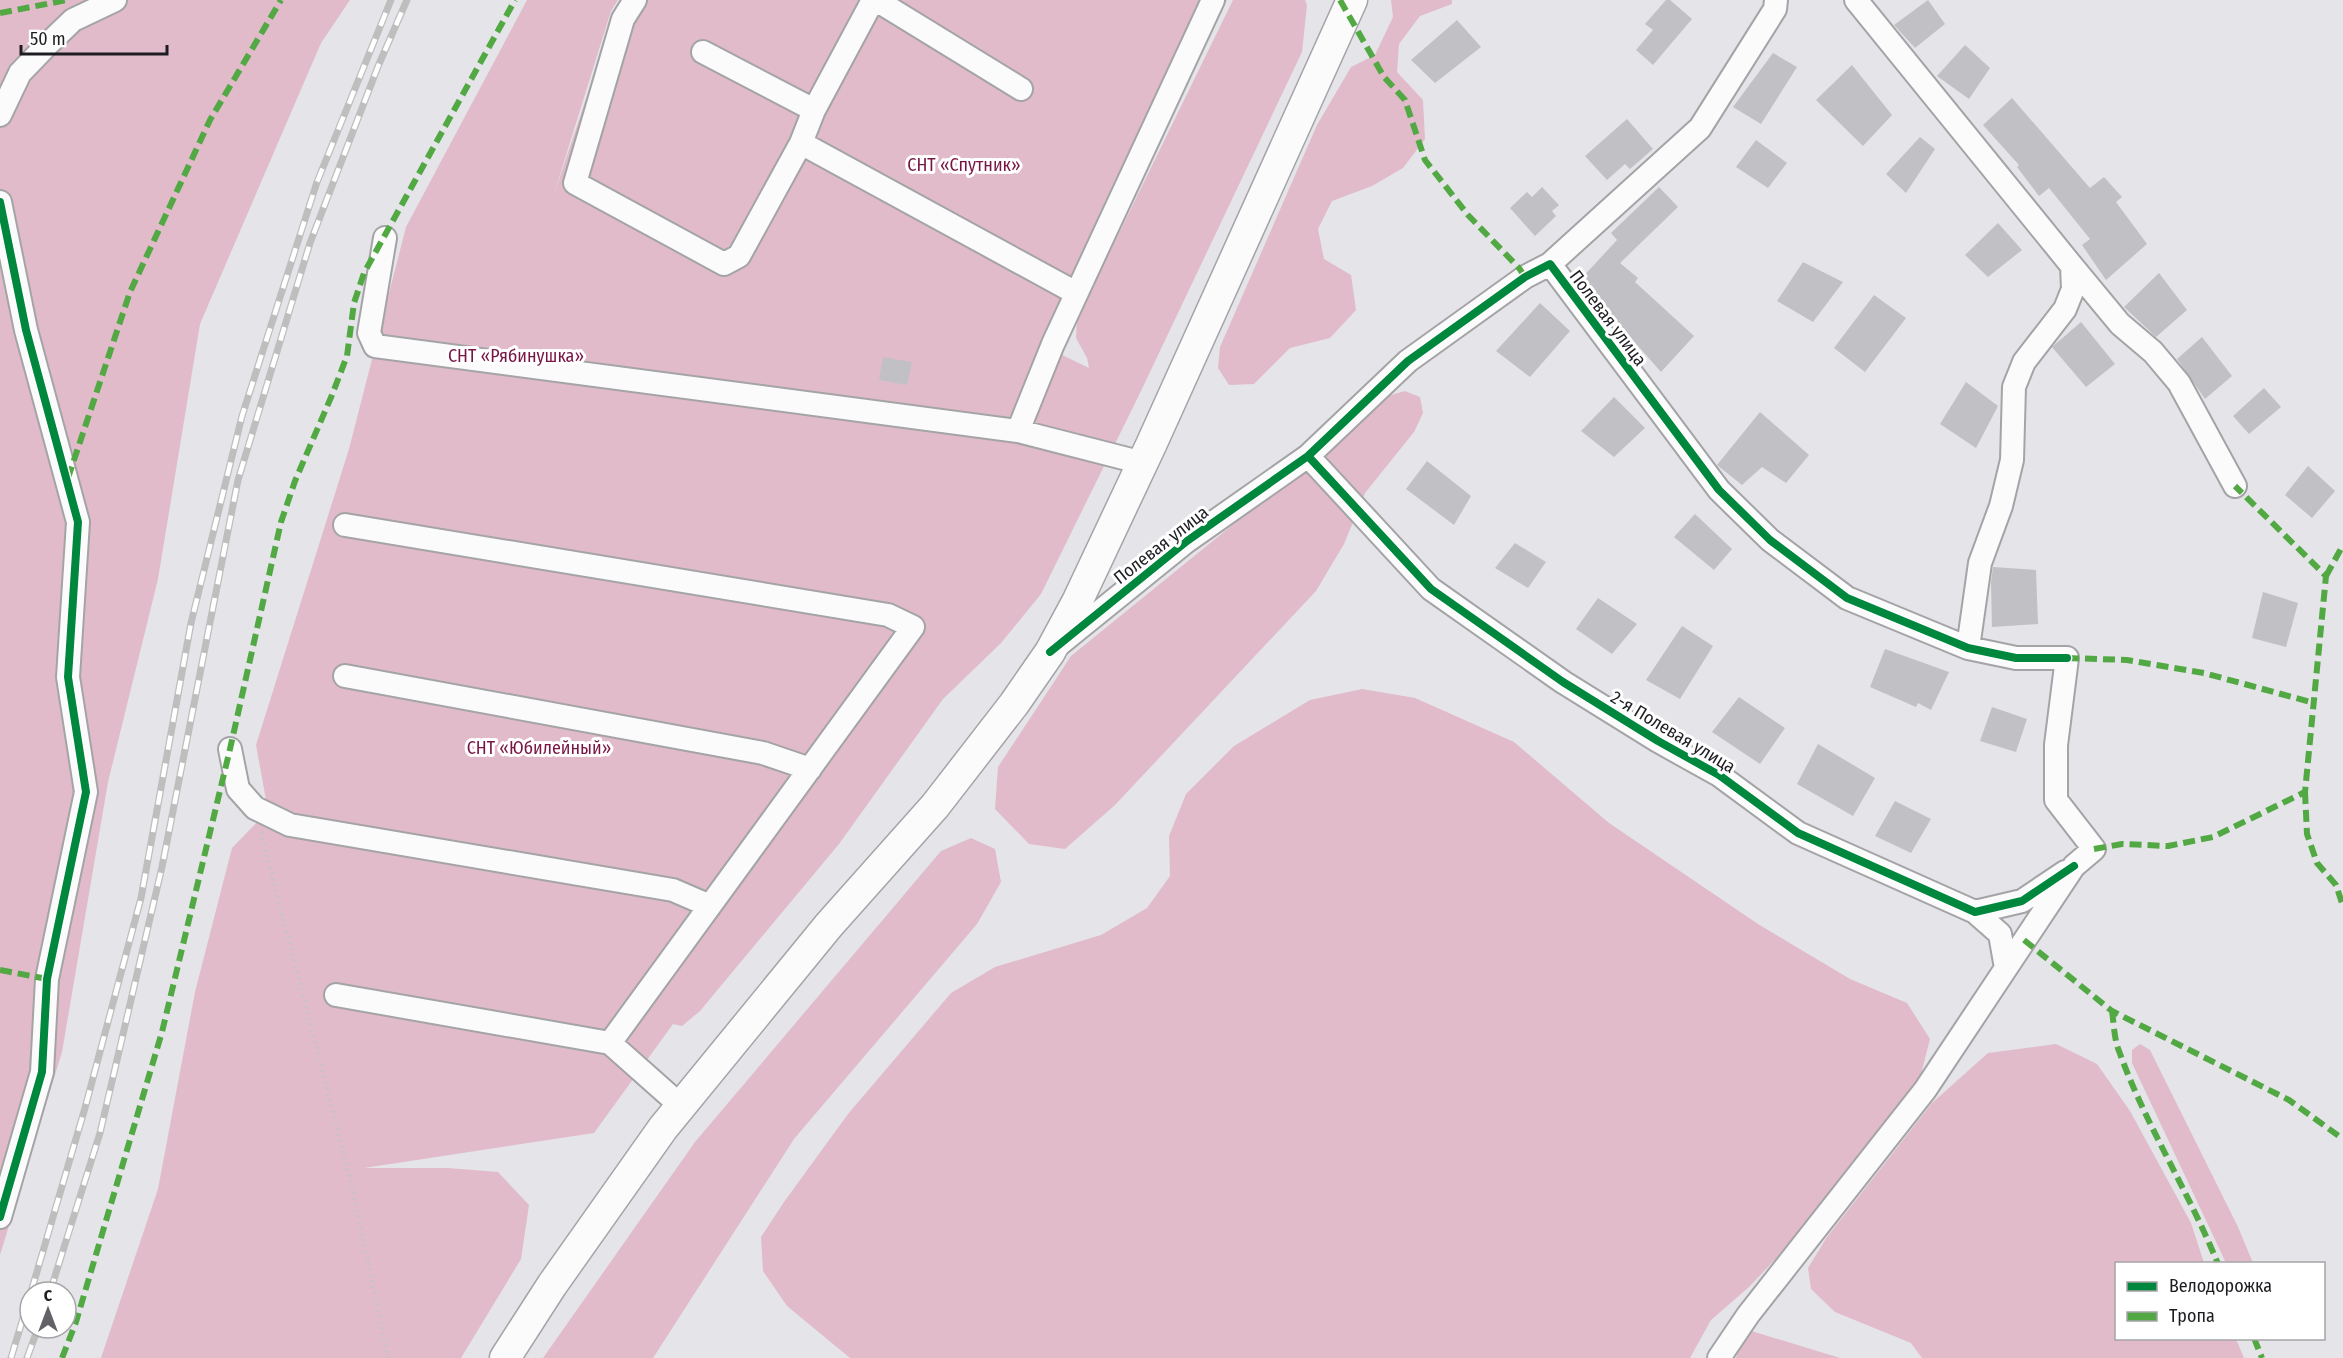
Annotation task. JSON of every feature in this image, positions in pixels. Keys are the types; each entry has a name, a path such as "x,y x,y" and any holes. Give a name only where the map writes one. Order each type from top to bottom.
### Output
{"main road":[{"path":"505,1358 615,1194 681,1106 829,925 935,806 1014,704 1050,652 1078,600 1143,463 1352,0"}],"street":[{"path":"0,115 20,73 48,44 73,20 115,0"},
{"path":"635,0 623,19 575,183 724,264 739,256 801,143 814,110 874,0 1021,89"},
{"path":"1018,431 1053,344 1213,0"},
{"path":"1841,0 1860,4 2120,324 2153,352 2179,383 2235,486"},
{"path":"1550,264 1700,128 1780,3"},
{"path":"703,52 814,110"},
{"path":"801,143 1076,294"},
{"path":"0,202 26,330 78,522 68,677 86,792 47,980 42,1072 0,1218"},
{"path":"385,238 369,333 375,346 1018,431 1143,463"},
{"name":"Полевая улица","path":"1050,652 1187,541 1308,456 1408,361 1525,277 1550,264 1719,490 1770,540 1847,598 1968,648 2016,658 2067,658 2056,745 2056,800 2094,849 2074,866"},
{"path":"1968,648 1980,563 2001,506 2012,460 2014,387 2024,362 2065,309 2073,289 2072,266"},
{"name":"2-я Полевая улица","path":"1308,456 1431,589 1563,682 1658,741 1719,775 1798,833 1975,912 2000,934 2006,968"},
{"path":"345,525 888,615 913,627 610,1043"},
{"path":"345,676 763,753 810,769"},
{"path":"230,749 238,789 255,808 290,825 673,890 710,906"},
{"path":"1975,912 2022,901 2074,866"},
{"path":"1719,1358 1748,1315 1925,1090 2074,866"},
{"path":"336,995 610,1043 681,1106"}],"path":[{"path":"255,808 351,1182 388,1358"}],"green space":[{"path":"0,0 350,0 321,43 200,324 158,579 108,782 62,1052 0,1255"},
{"path":"527,0 618,0 611,11 553,197 615,13 624,0 1227,0 1056,352 1089,368 1087,358 1076,338 1077,319 1233,0 1305,0 1307,5 1302,52 1140,393 1041,594 1001,643 943,699 839,844 700,1011 682,1026 673,1024 594,1133 364,1168 448,1168 498,1172 529,1205 521,1259 461,1358 101,1358 158,1189 195,992 232,848 268,811 256,745 349,449 406,227"},
{"path":"1391,0 1452,0 1452,4 1420,16 1399,44 1397,72 1423,100 1425,139 1403,168 1372,186 1332,201 1318,229 1324,259 1351,275 1356,310 1330,338 1290,348 1254,384 1229,385 1218,368 1220,347 1317,125 1351,67 1375,55 1393,17"},
{"path":"1405,391 1420,397 1423,413 1414,432 1365,493 1344,544 1316,591 1115,805 1065,849 1029,844 995,809 998,767 1071,656 1388,396"},
{"path":"1362,689 1415,698 1514,742 1609,823 1758,924 1850,979 1907,1003 1930,1039 1920,1078 1784,1250 1749,1287 1711,1320 1690,1358 850,1358 787,1306 763,1271 761,1237 848,1114 951,993 995,967 1101,935 1147,908 1170,876 1169,836 1186,794 1234,746 1310,700"},
{"path":"971,838 995,849 1001,882 977,924 794,1139 653,1358 543,1358 695,1142 941,851"},
{"path":"2056,1044 2097,1064 2130,1111 2191,1223 2204,1262 2115,1262 2115,1340 2236,1340 2244,1358 1922,1358 1911,1343 1835,1312 1811,1289 1808,1268 1827,1237 1932,1103 1988,1053"},
{"path":"2140,1044 2150,1050 2238,1227 2253,1262 2226,1262 2132,1063 2132,1050"},
{"path":"1745,1329 1840,1358 1736,1358"}],"building":[{"path":"1666,0 1670,0 1692,19 1653,65 1636,50 1653,30 1645,24"},
{"path":"1928,0 1945,24 1915,48 1894,25"},
{"path":"1457,20 1481,47 1435,83 1411,60"},
{"path":"1965,45 1990,68 1969,99 1937,76"},
{"path":"1773,53 1797,67 1761,124 1733,107"},
{"path":"1852,65 1892,115 1863,146 1816,100"},
{"path":"2012,98 2090,188 2104,177 2122,197 2116,202 2147,244 2106,280 2082,245 2090,239 2049,188 2039,196 2017,167 2019,165 1983,125"},
{"path":"1627,119 1653,149 1630,169 1625,164 1607,180 1585,156"},
{"path":"1920,137 1935,149 1906,193 1886,174"},
{"path":"1756,140 1787,163 1768,188 1736,167"},
{"path":"1542,187 1559,205 1552,211 1556,216 1535,236 1510,208 1527,192 1532,197"},
{"path":"1659,187 1678,207 1620,263 1638,278 1635,282 1694,336 1661,372 1607,311 1604,314 1579,281 1617,240 1611,233"},
{"path":"1998,223 2022,250 1988,277 1965,255"},
{"path":"1803,262 1843,282 1813,322 1777,301"},
{"path":"2159,273 2187,310 2156,337 2124,307"},
{"path":"1874,295 1906,318 1865,372 1834,348"},
{"path":"1540,303 1570,331 1530,377 1496,351"},
{"path":"2081,322 2115,364 2086,387 2052,347"},
{"path":"2202,337 2232,376 2205,399 2177,359"},
{"path":"883,357 912,362 907,385 879,380"},
{"path":"1966,382 1998,406 1976,448 1940,424"},
{"path":"2264,388 2281,407 2249,434 2233,416"},
{"path":"1614,397 1645,428 1614,457 1581,431"},
{"path":"1760,412 1809,455 1786,483 1762,467 1742,485 1717,465"},
{"path":"1427,461 1471,496 1454,525 1406,489"},
{"path":"2308,466 2335,491 2312,518 2285,495"},
{"path":"1695,514 1732,549 1714,570 1674,537"},
{"path":"1515,543 1546,562 1528,588 1495,568"},
{"path":"1993,567 2036,570 2038,624 1992,627"},
{"path":"2263,592 2298,603 2286,647 2252,638"},
{"path":"1598,598 1637,624 1612,654 1576,629"},
{"path":"1682,626 1713,646 1680,699 1646,680"},
{"path":"1885,649 1949,672 1931,710 1918,703 1916,707 1870,687"},
{"path":"1739,697 1785,728 1760,764 1712,732"},
{"path":"1992,707 2027,719 2016,752 1980,741"},
{"path":"1818,744 1875,778 1853,816 1797,784"},
{"path":"1895,801 1931,819 1911,853 1875,836"}],"railway":[{"path":"35,1280 85,1108 141,898 191,623 242,416 317,182 391,0"},
{"path":"54,1280 100,1133 162,867 238,480 310,243 379,64 407,0"},
{"path":"11,1358 18,1335"},
{"path":"27,1358 34,1340"}],"marked path":[{"path":"0,13 67,0"},
{"path":"68,478 130,292 210,120 281,0"},
{"path":"62,1358 76,1322 162,1032 230,749 281,522 295,481 347,356 354,303 364,273 515,0"},
{"path":"1340,0 1384,77 1405,100 1425,160 1468,215 1525,277"},
{"path":"2094,849 2122,844 2168,846 2213,837 2305,792 2326,576 2235,486"},
{"path":"2326,576 2343,545"},
{"path":"2067,658 2127,660 2204,673 2314,703"},
{"path":"2305,792 2307,834 2317,863 2336,885 2343,906"},
{"path":"2024,940 2112,1011 2289,1100 2343,1139"},
{"path":"0,970 47,979"},
{"path":"2112,1011 2116,1042 2141,1105 2217,1262"},
{"path":"2255,1340 2262,1358"}],"cycle path":[{"path":"0,202 26,330 78,522 68,677 86,792 47,979 42,1072 0,1217"},
{"path":"1050,652 1187,541 1308,456 1408,361 1525,277 1550,264 1719,490 1770,540 1847,598 1968,648 2016,658 2067,658"},
{"path":"1308,456 1431,589 1563,682 1658,741 1719,775 1798,833 1975,912 2022,901 2074,866"}],"park label":[{"name":"СНТ «Спутник»","path":"964,165"},
{"name":"СНТ «Рябинушка»","path":"516,356"},
{"name":"СНТ «Юбилейный»","path":"539,748"}]}
